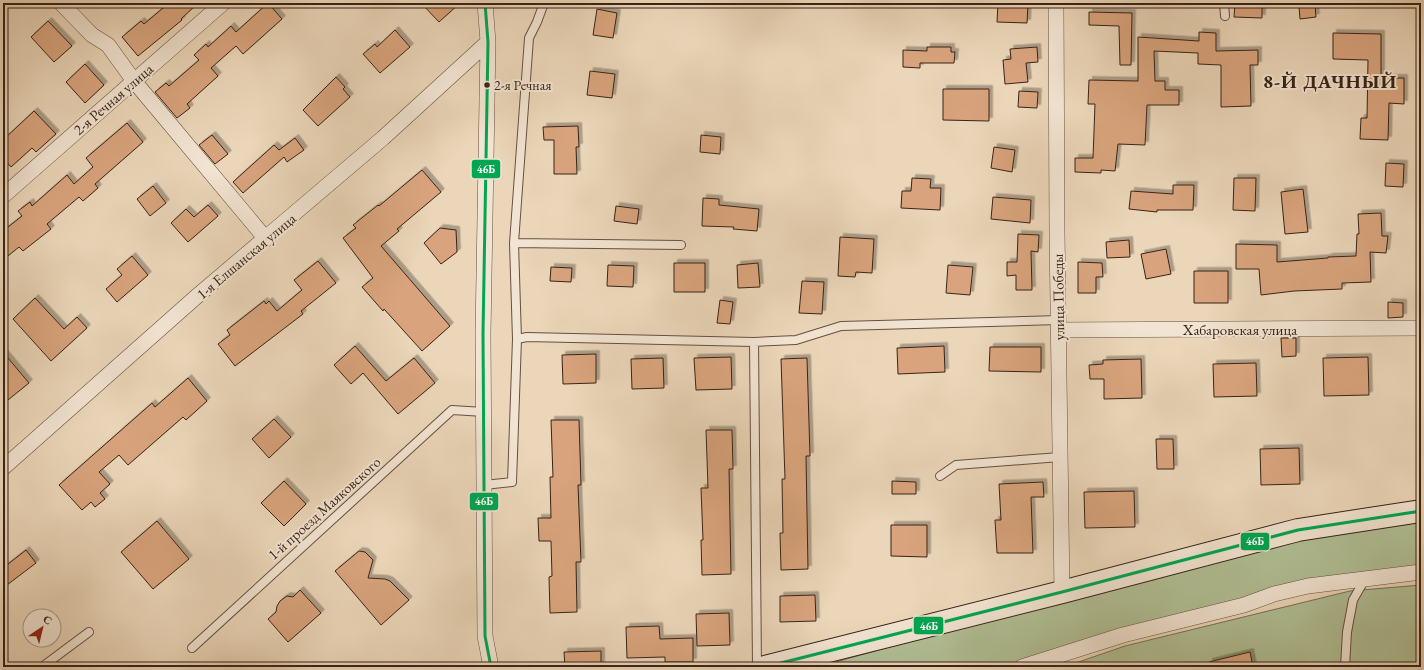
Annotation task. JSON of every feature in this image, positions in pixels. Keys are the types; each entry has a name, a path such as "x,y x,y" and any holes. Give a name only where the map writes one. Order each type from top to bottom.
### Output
{"main road":[{"path":"765,667 1062,592 1298,530 1421,512"}],"street":[{"path":"61,3 92,35 108,45 134,81 266,239"},
{"name":"2-я Речная улица","path":"3,196 223,3"},
{"path":"485,3 488,42 483,334 485,636 491,667"},
{"name":"улица Победы","path":"1056,3 1058,325 1062,592"},
{"name":"1-я Елшанская улица","path":"3,468 196,297 383,138 488,42"},
{"name":"Хабаровская улица","path":"1058,325 1421,328"},
{"path":"1022,667 1123,636 1244,605 1274,594 1308,586 1421,572"}],"lane":[{"path":"484,486 512,482 516,339 514,243 528,38 537,22 544,3"},
{"path":"1224,3 1225,16"},
{"path":"514,243 681,245"},
{"path":"516,339 535,338 754,342 796,340 841,326 1058,325"},
{"path":"754,342 757,667"},
{"name":"1-й проезд Маяковского","path":"192,648 452,410 484,412"},
{"path":"940,476 956,465 1060,457"},
{"path":"1345,667 1347,632 1353,600 1366,578"},
{"path":"42,667 89,632"}],"green space":[{"path":"1421,520 1421,570 1321,585 1026,667 818,667 1063,598 1302,538"},
{"path":"1421,585 1421,667 1064,667 1125,646 1350,591"}],"building":[{"path":"169,3 198,3 181,19 182,20 138,56 122,37 141,21 144,24"},
{"path":"268,3 282,19 243,54 236,46 211,68 218,76 187,104 190,108 177,118 155,92 166,83 169,86 199,60 194,55 206,44 208,47 231,26 236,32"},
{"path":"421,3 460,3 439,22"},
{"path":"998,3 1028,4 1027,23 997,22"},
{"path":"1235,3 1262,3 1262,18 1234,17"},
{"path":"1315,4 1316,17 1300,19 1299,6"},
{"path":"597,9 617,13 613,38 593,35"},
{"path":"1089,12 1132,13 1131,65 1120,65 1119,26 1089,25"},
{"path":"48,21 72,46 54,62 31,37"},
{"path":"395,30 410,47 380,73 363,54 375,44 377,47"},
{"path":"1199,32 1216,33 1216,51 1258,50 1258,65 1250,65 1251,106 1221,107 1221,65 1198,64 1198,53 1154,51 1155,81 1165,81 1165,90 1179,90 1179,105 1147,105 1145,145 1118,144 1115,171 1101,170 1101,173 1075,172 1075,158 1093,158 1095,104 1088,104 1089,80 1138,81 1138,37 1199,41"},
{"path":"1333,33 1381,34 1381,78 1404,78 1404,104 1389,103 1388,140 1360,139 1361,118 1367,118 1368,60 1333,59"},
{"path":"927,47 951,47 951,52 955,52 954,63 920,63 920,68 903,67 903,50 927,51"},
{"path":"1037,47 1038,62 1026,63 1028,82 1005,84 1003,60 1011,59 1010,49"},
{"path":"85,64 104,85 85,103 66,82"},
{"path":"590,71 615,74 612,98 587,95"},
{"path":"336,77 345,87 343,89 350,97 318,126 303,110"},
{"path":"943,89 989,89 989,121 943,120"},
{"path":"1019,91 1038,92 1037,108 1018,107"},
{"path":"34,111 56,134 36,152 32,148 11,167 3,158 3,140"},
{"path":"127,123 143,142 95,184 98,188 83,201 79,197 47,224 51,229 23,251 19,247 3,260 3,231 22,216 18,211 30,202 32,206 67,175 74,184 93,167 86,158"},
{"path":"578,126 579,147 576,147 577,174 554,174 554,140 544,140 543,127"},
{"path":"212,135 228,154 215,164 199,145"},
{"path":"701,135 721,137 720,154 700,152"},
{"path":"295,138 304,150 287,162 284,157 243,193 233,182 274,145 279,150"},
{"path":"994,147 1015,150 1012,172 991,168"},
{"path":"1386,163 1404,164 1403,187 1385,186"},
{"path":"422,170 441,192 397,229 399,231 381,246 450,326 422,351 362,287 373,278 343,238 356,228 353,225 378,205 379,206"},
{"path":"912,178 931,179 930,188 941,188 940,210 901,208 902,191 911,191"},
{"path":"1234,178 1256,178 1255,211 1233,210"},
{"path":"1173,185 1194,185 1193,210 1157,210 1157,212 1129,209 1131,191 1173,194"},
{"path":"153,186 166,203 150,216 137,199"},
{"path":"1303,189 1308,232 1285,234 1281,192"},
{"path":"993,197 1031,200 1030,223 991,219"},
{"path":"703,198 719,199 719,205 759,209 757,231 733,229 734,227 702,226"},
{"path":"208,205 218,216 188,242 171,223 186,209 194,217"},
{"path":"616,206 639,209 637,224 614,221"},
{"path":"1381,213 1382,236 1388,236 1386,253 1370,252 1371,282 1342,283 1342,289 1294,291 1261,295 1259,269 1236,269 1236,244 1277,245 1277,262 1356,256 1357,234 1359,234 1358,214"},
{"path":"440,228 456,230 457,252 441,264 424,243"},
{"path":"1018,234 1039,235 1038,252 1031,251 1032,290 1016,290 1016,275 1007,276 1007,262 1017,262"},
{"path":"840,237 874,239 872,273 856,272 855,277 838,276"},
{"path":"1129,240 1130,257 1107,258 1106,242"},
{"path":"1166,249 1171,274 1146,279 1141,254"},
{"path":"132,256 148,275 117,302 106,289 122,275 117,269"},
{"path":"318,261 336,283 301,311 303,314 235,366 218,344 230,335 227,330 264,301 266,304 269,301 277,311 302,290 294,280"},
{"path":"1078,262 1102,263 1103,277 1096,277 1096,293 1078,293"},
{"path":"674,263 705,263 705,292 674,292"},
{"path":"758,263 760,287 738,288 737,265"},
{"path":"608,265 634,266 633,287 607,286"},
{"path":"948,265 973,267 970,295 946,293"},
{"path":"551,267 572,268 571,282 550,281"},
{"path":"1194,271 1228,271 1228,303 1194,303"},
{"path":"802,281 824,282 822,314 799,313"},
{"path":"35,298 64,329 77,317 87,328 51,361 13,319"},
{"path":"720,300 733,302 730,324 717,323"},
{"path":"1388,302 1403,303 1403,317 1388,318"},
{"path":"1281,338 1296,338 1296,356 1282,357"},
{"path":"355,346 386,381 414,358 435,383 398,414 363,373 351,384 334,365"},
{"path":"944,346 945,372 898,374 897,348"},
{"path":"990,347 1041,347 1041,372 989,371"},
{"path":"3,352 29,383 3,404"},
{"path":"596,354 596,383 563,384 562,355"},
{"path":"731,357 732,389 696,390 694,358"},
{"path":"1368,357 1369,395 1324,396 1323,358"},
{"path":"663,358 664,388 632,389 631,359"},
{"path":"807,358 810,456 806,456 808,569 781,570 780,533 783,533 782,479 785,479 781,359"},
{"path":"1141,359 1142,398 1104,399 1104,379 1090,379 1089,365 1103,364 1103,360"},
{"path":"1256,363 1257,396 1214,397 1213,364"},
{"path":"188,378 207,401 186,420 183,417 128,465 119,455 99,472 110,484 100,493 105,499 95,507 91,502 82,510 59,485 152,403 155,407"},
{"path":"274,419 291,437 269,458 252,439"},
{"path":"551,420 579,420 581,485 578,485 581,562 576,562 577,612 550,613 549,577 552,576 551,541 539,541 538,518 551,518 550,477 553,477"},
{"path":"706,430 732,430 733,469 729,469 731,574 702,575 701,540 703,540 701,488 708,488"},
{"path":"1156,439 1173,439 1174,469 1157,469"},
{"path":"1299,448 1300,484 1261,485 1260,449"},
{"path":"284,481 306,504 284,526 261,503"},
{"path":"892,481 916,482 916,494 892,494"},
{"path":"1043,482 1044,497 1031,497 1033,553 997,553 995,520 1001,520 999,484"},
{"path":"1134,491 1135,527 1085,528 1084,492"},
{"path":"157,521 189,559 153,589 121,552"},
{"path":"891,525 927,525 927,557 891,556"},
{"path":"26,550 36,563 3,588 3,568"},
{"path":"359,551 365,552 373,560 368,578 385,579 390,581 409,600 381,625 335,571"},
{"path":"300,590 321,613 288,642 268,619 276,612 280,601 287,596 293,597"},
{"path":"815,595 816,621 780,622 780,596"},
{"path":"729,613 730,645 697,646 696,614"},
{"path":"659,626 660,639 693,638 693,662 665,662 665,657 627,658 626,627"},
{"path":"601,651 601,667 565,667 564,652"},
{"path":"1250,652 1253,667 1209,667 1209,662"}],"transit line":[{"name":"46Б","path":"485,3 488,42 483,334 485,636 491,667"},
{"name":"46Б","path":"765,667 1062,592 1298,530 1421,511"}],"place":[{"name":"2-я Речная","path":"487,85"}],"district":[{"name":"8-Й ДАЧНЫЙ","path":"1330,81"}]}
